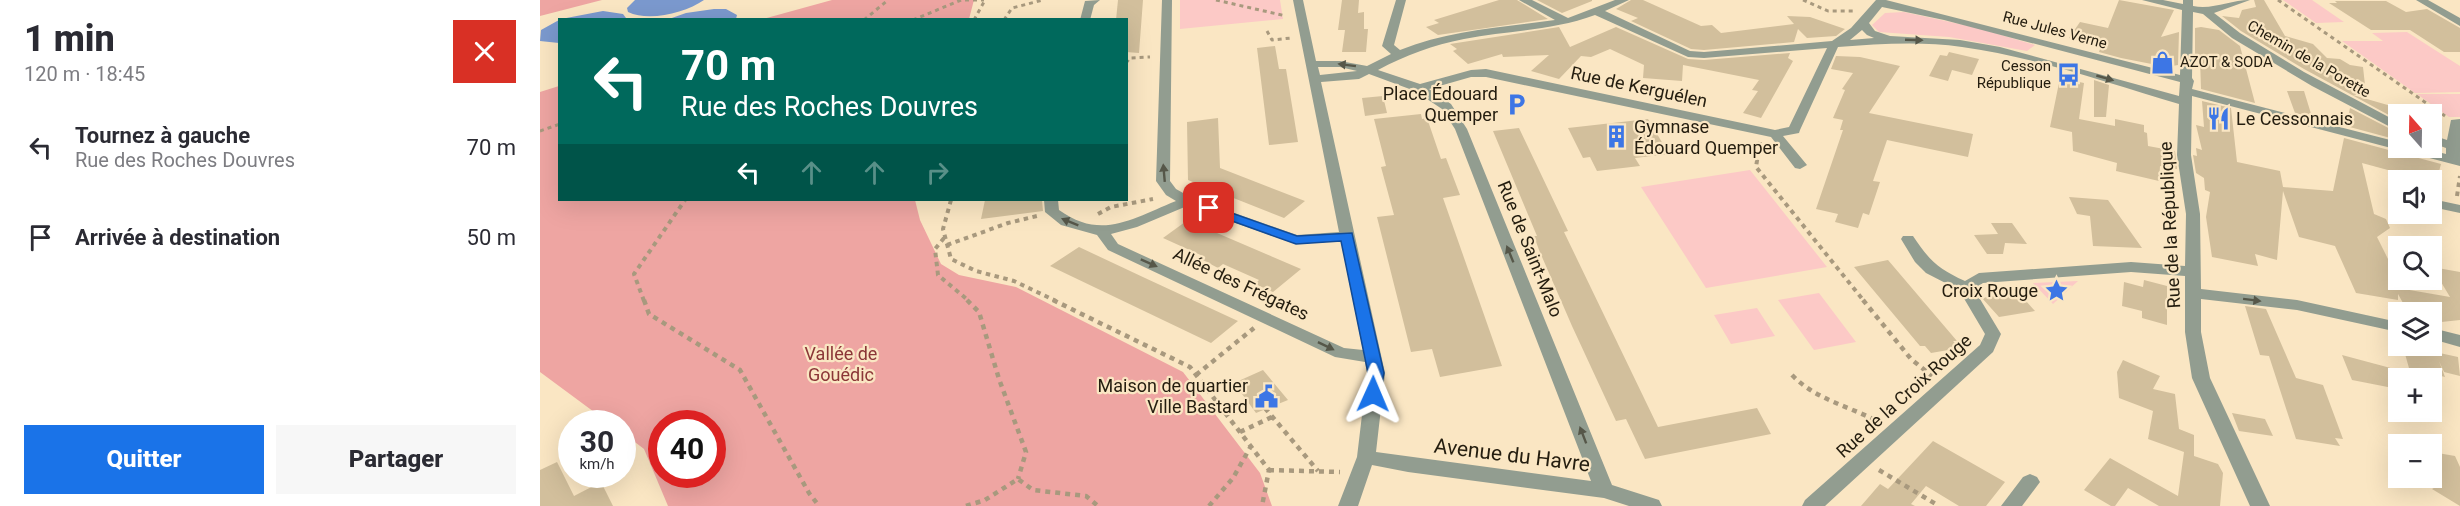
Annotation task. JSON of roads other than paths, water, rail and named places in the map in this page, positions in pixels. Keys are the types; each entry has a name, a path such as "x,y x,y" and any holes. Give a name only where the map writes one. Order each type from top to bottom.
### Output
{"street":[{"path":"1085,18 1089,3 1095,0"},
{"path":"1167,0 1164,181 1171,192 1187,201 1296,240 1347,236"},
{"path":"1298,0 1376,373 1363,465 1348,506"},
{"path":"1399,54 1388,46 1401,0"},
{"path":"1524,0 1567,22"},
{"path":"1314,79 1359,75 1399,54 1466,35 1567,22 1624,0"},
{"path":"2147,0 2188,4 2207,12 2245,0"},
{"path":"2421,0 2460,23"},
{"path":"1768,134 1794,130 1833,48 1831,45 1846,39 1880,2"},
{"name":"Rue Jules Verne","path":"1880,2 1945,16 2045,43 2187,91"},
{"name":"Rue de la République","path":"2188,4 2184,155 2193,214 2193,332 2201,378 2260,506"},
{"name":"Rue Jules Verne","path":"1596,11 1688,54 1704,55 1889,39 1960,42 2187,91"},
{"name":"Chemin de la Porette","path":"2207,12 2222,27 2304,78 2340,99 2388,122"},
{"name":"Rue Jules Verne","path":"1862,22 1871,33 1889,39"},
{"path":"2032,58 2045,43"},
{"name":"Rue de Saint-Malo","path":"1311,64 1340,64 1368,70 1419,88 1447,107 1461,129 1604,489"},
{"name":"Rue de Kerguélen","path":"1419,88 1472,74 1485,73 1768,134"},
{"path":"2187,91 2388,143"},
{"path":"2455,156 2457,123"},
{"path":"1768,134 1800,165"},
{"path":"2442,146 2455,156"},
{"path":"1051,206 1066,222 1101,232 1132,224 1187,201"},
{"path":"2442,205 2460,209"},
{"name":"Allée des Frégates","path":"1101,232 1113,247 1341,352 1372,357"},
{"path":"1908,239 1919,258 1931,271 1966,287 1979,278 2131,267 2194,273"},
{"name":"Rue de la Croix Rouge","path":"1812,506 1987,348 1993,334 1986,318 1969,298 1966,287"},
{"path":"2194,293 2297,305 2388,325"},
{"path":"2442,336 2460,341"},
{"name":"Avenue du Havre","path":"1363,465 1408,465 1604,489 1652,506"},
{"path":"2011,506 2030,482"}],"water":[{"path":"635,0 704,0 687,9 667,15 646,16 628,12 627,8"},
{"path":"726,9 737,15 736,18 672,18 686,13"},
{"path":"603,11 623,14 626,18 566,18"},
{"path":"558,21 558,43 540,41 541,30"}],"place":[{"name":"AZOT & SODA","path":"2162,62"},
{"name":"Cesson République","path":"2069,75"},
{"name":"Place Édouard Quemper","path":"1516,104"},
{"name":"Le Cessonnais","path":"2218,119"},
{"name":"Gymnase Édouard Quemper","path":"1616,137"},
{"name":"Croix Rouge","path":"2056,291"},
{"name":"Maison de quartier Ville Bastard","path":"1266,396"}],"park label":[{"name":"Vallée de Gouédic","path":"841,364"}]}
